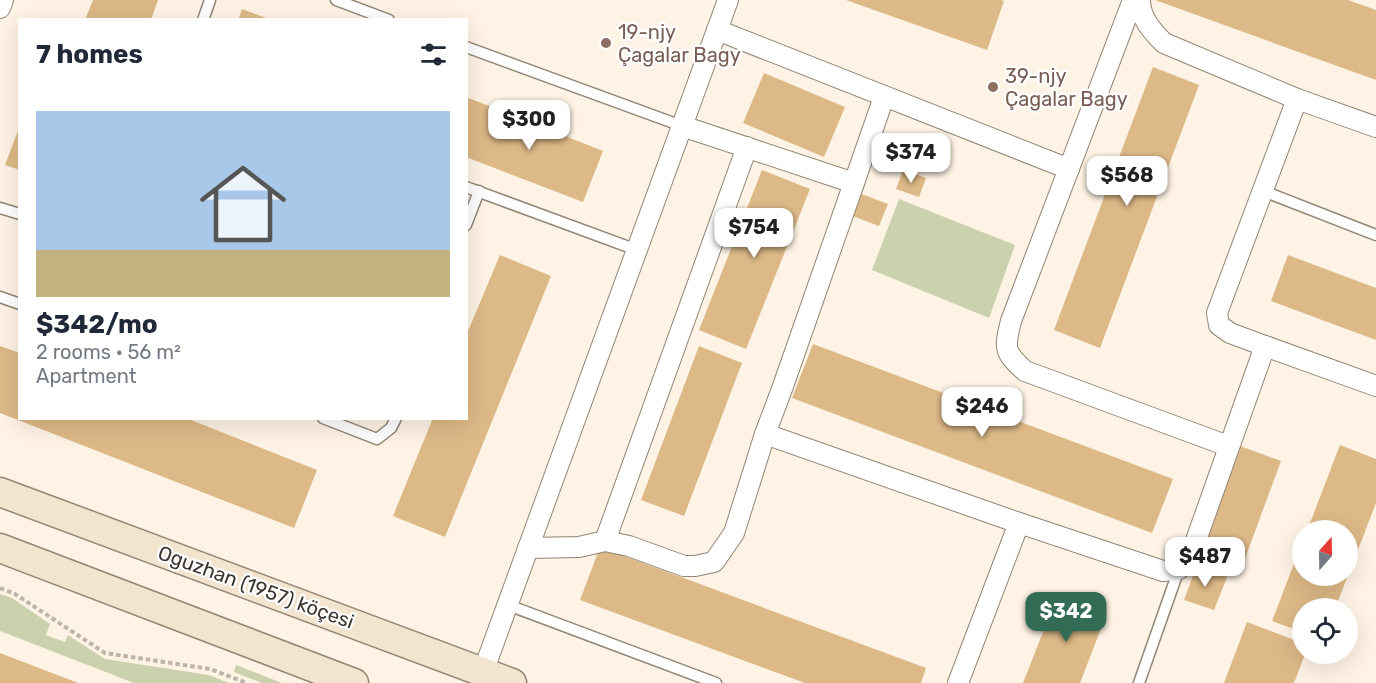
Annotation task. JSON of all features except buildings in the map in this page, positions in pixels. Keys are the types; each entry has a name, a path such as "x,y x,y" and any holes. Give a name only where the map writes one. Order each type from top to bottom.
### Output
{"main road":[{"name":"Oguzhan (1957) köçesi","path":"0,492 512,683"},
{"path":"0,549 354,683"}],"street":[{"path":"0,8 3,0"},
{"path":"483,672 728,0"},
{"path":"1133,0 1005,342 1010,357 1025,371 1228,446"},
{"path":"1140,0 1148,27 1164,43 1297,99 1376,127"},
{"path":"717,30 1069,170"},
{"path":"528,548 579,547 605,541 629,546 684,566 714,562 734,533 765,434 884,98"},
{"path":"1297,99 1217,313 1219,325 1230,333 1376,386"},
{"path":"682,126 854,183"},
{"path":"605,541 747,147"},
{"path":"765,434 1164,571 1179,569 1189,560 1264,346"},
{"path":"958,683 1019,523"}],"lane":[{"path":"204,18 210,0"},
{"path":"336,0 384,18"},
{"path":"468,48 682,126"},
{"path":"468,188 637,250"},
{"path":"468,220 479,191"},
{"path":"1263,191 1376,235"},
{"path":"0,208 18,213"},
{"path":"0,297 18,303"},
{"path":"328,420 377,439 391,428 395,420"},
{"path":"1139,683 1179,569"},
{"path":"508,605 716,683"}],"path":[{"path":"0,588 15,594 105,653 210,669 247,683"}],"green space":[{"path":"899,199 1015,245 989,318 872,270"},
{"path":"0,594 12,598 50,624 46,635 65,642 68,635 105,659 209,675 229,683 134,683 0,631"},
{"path":"236,665 282,683 262,683 234,672"}],"place":[{"name":"19-njy Çagalar Bagy","path":"606,43"},
{"name":"39-njy Çagalar Bagy","path":"993,87"}]}
